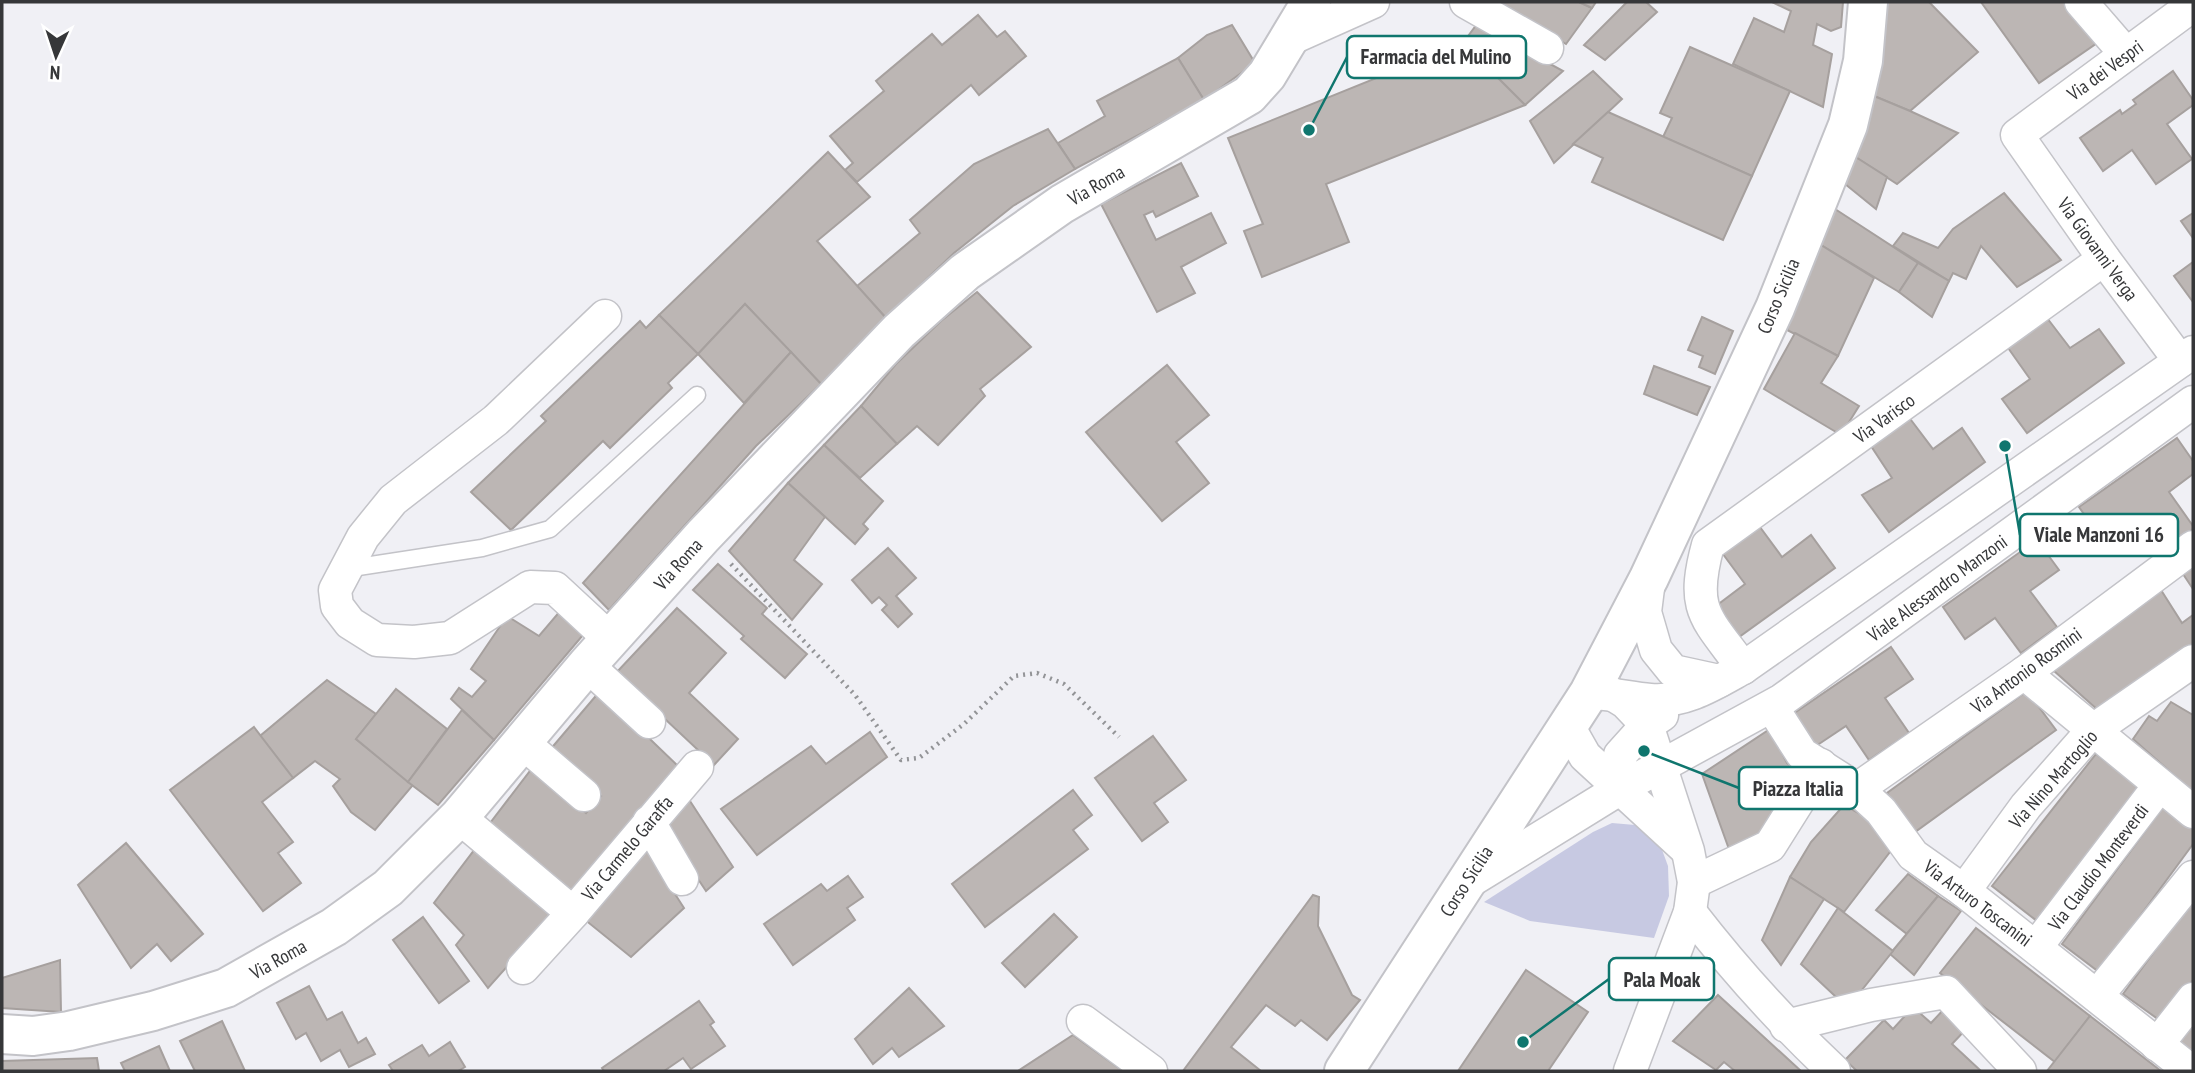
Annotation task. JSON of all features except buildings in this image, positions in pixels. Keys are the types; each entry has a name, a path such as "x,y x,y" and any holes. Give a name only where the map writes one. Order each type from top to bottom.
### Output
{"street":[{"name":"Via Roma","path":"2,1034 33,1036 69,1031 153,1011 226,988 334,927 388,888 459,817 599,652 703,536 899,331 965,272 1062,205 1249,95 1267,75 1311,2"},
{"path":"1289,40 1373,2"},
{"path":"1466,2 1548,48"},
{"name":"Corso Sicilia","path":"1344,1071 1462,885 1568,726 1600,693 1649,578 1775,308 1848,125 1863,61 1868,2"},
{"path":"2081,2 2126,54"},
{"name":"Via dei Vespri","path":"2017,135 2126,54 2185,6"},
{"name":"Via Giovanni Verga","path":"2017,135 2180,361 2193,403"},
{"name":"Via Varisco","path":"1718,682 1700,598 1700,575 1708,545 2104,259"},
{"path":"605,316 496,420 393,500 363,537 335,590 337,606 350,623 377,640 414,642 450,638 530,587 555,588 649,722"},
{"path":"1621,788 1620,755 1650,713 1718,682 2180,361"},
{"name":"Viale Alessandro Manzoni","path":"1462,885 1621,788 1778,710 2193,403"},
{"name":"Via Antonio Rosmini","path":"1857,789 2024,673 2193,547"},
{"path":"1649,578 1646,612 1656,650 1650,713 1661,767 1688,851 1692,897 1724,957 1786,1026 1834,1071"},
{"path":"1656,650 1673,671 1718,682"},
{"name":"Via Nino Martoglio","path":"1964,891 2026,806 2092,731 2193,661"},
{"path":"2024,673 2193,812"},
{"path":"1600,693 1650,713"},
{"name":"Via Arturo Toscanini","path":"1778,710 1802,754 1857,789 1881,811 1913,855 1964,891 2191,1071"},
{"path":"1568,726 1585,756 1688,851"},
{"path":"523,742 584,795"},
{"path":"1630,1071 1692,897 1770,846 1821,765"},
{"name":"Via Carmelo Garaffa","path":"459,817 573,913 697,767"},
{"name":"Via Claudio Monteverdi","path":"2036,947 2160,786"},
{"path":"649,822 682,879"},
{"path":"2097,996 2193,877"},
{"path":"523,968 573,913"},
{"path":"1786,1026 1871,1005 1946,992 2021,1071"},
{"path":"2157,1045 2193,999"},
{"path":"1083,1021 1150,1071"}],"lane":[{"path":"345,569 482,548 550,529 696,395"}],"path":[{"path":"703,536 855,695 901,760 919,758 964,724 1014,676 1037,673 1064,684 1119,737"}],"shaded area":[{"path":"1612,823 1635,825 1661,847 1668,866 1669,896 1654,938 1530,921 1484,902 1593,832"}],"place":[{"name":"Farmacia del Mulino","path":"1309,130"},
{"name":"Viale Manzoni 16","path":"2005,446"},
{"name":"Piazza Italia","path":"1644,751"},
{"name":"Pala Moak","path":"1523,1042"}]}
